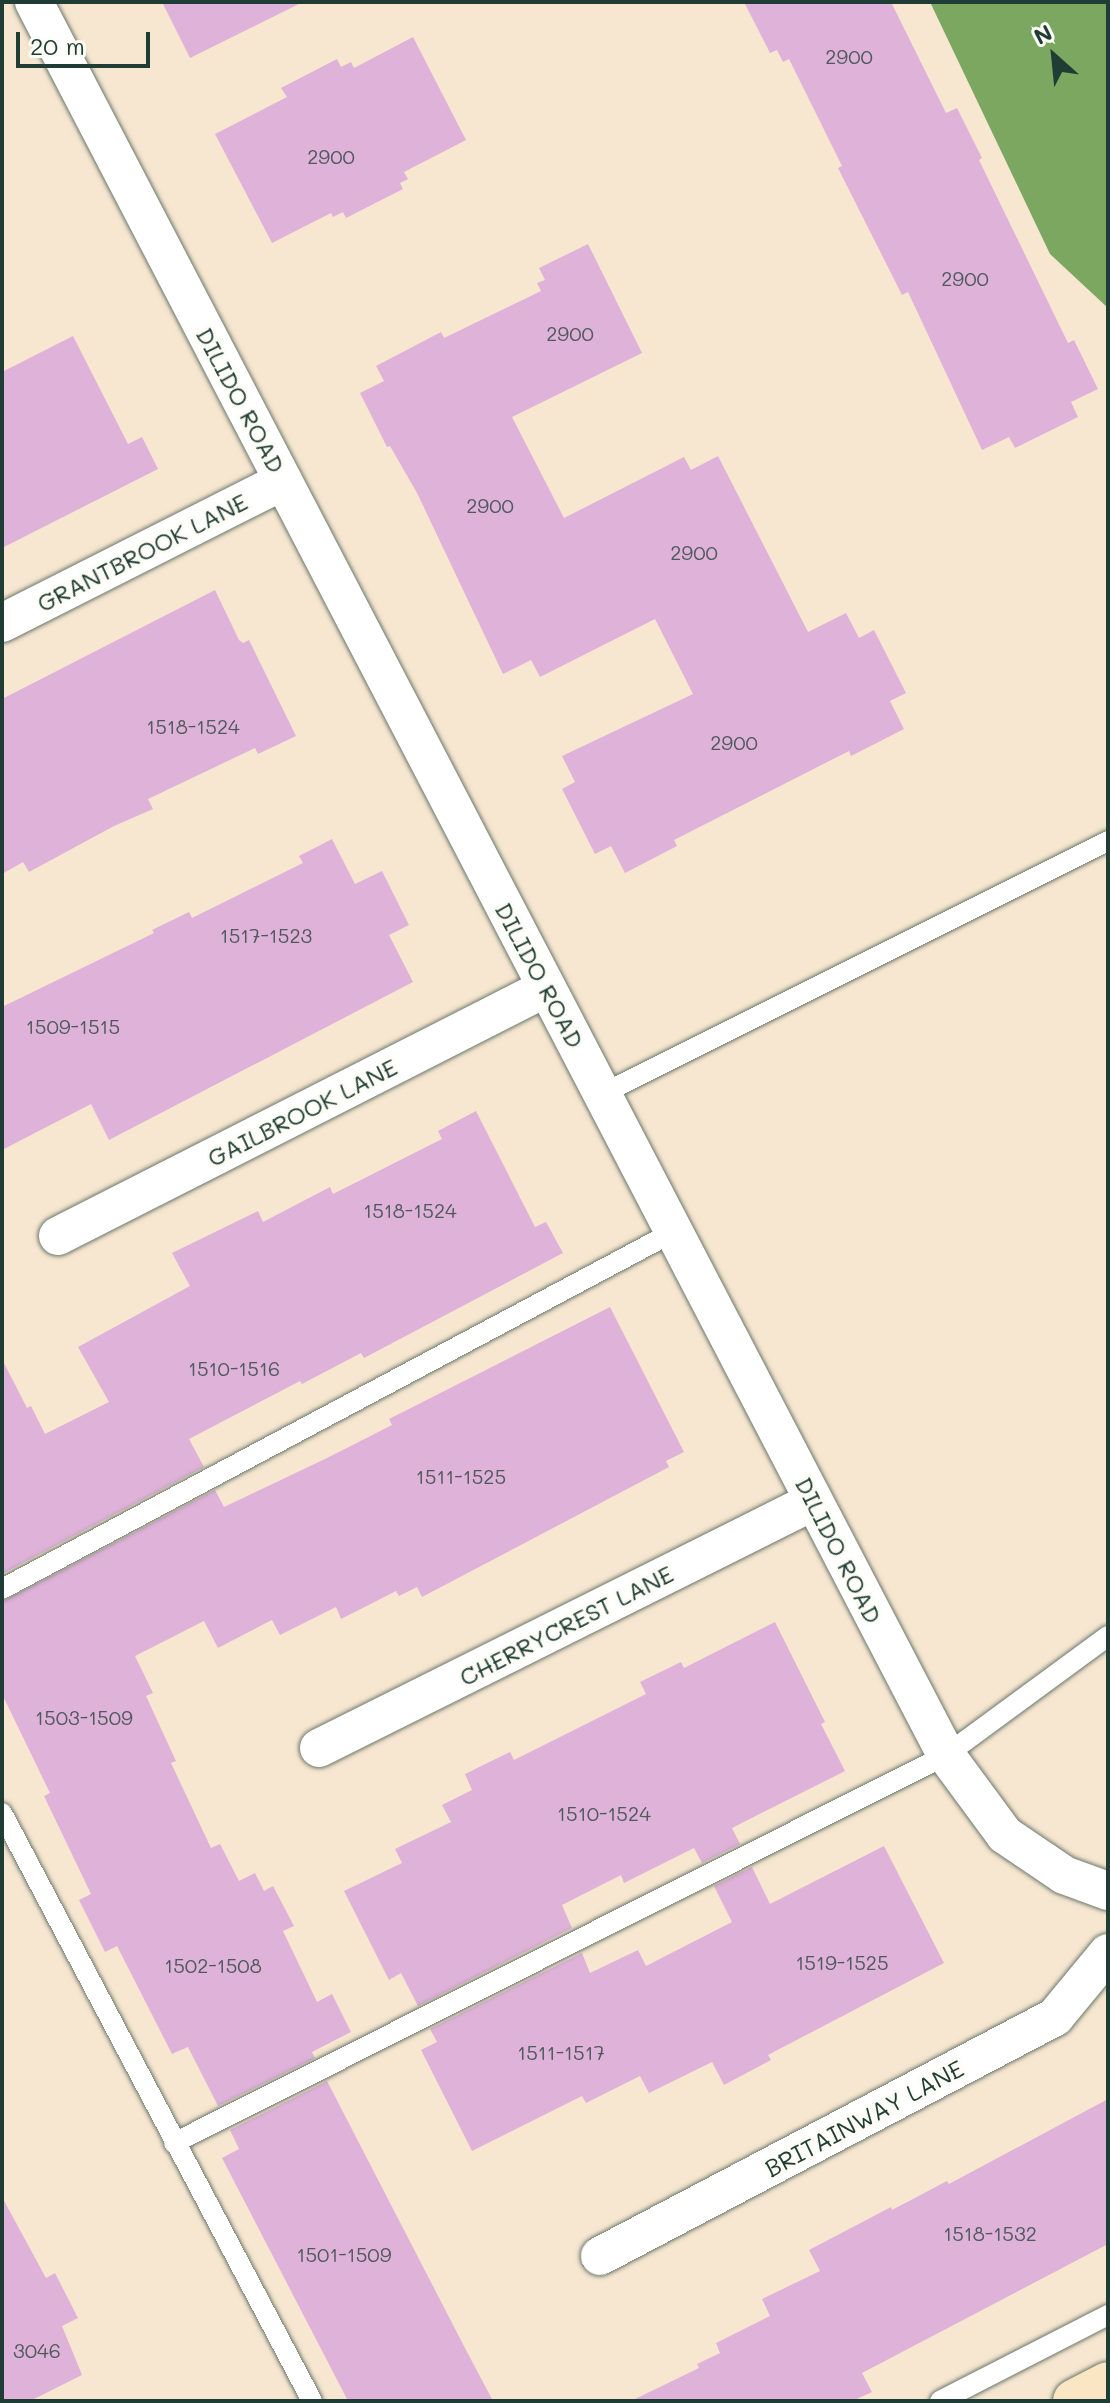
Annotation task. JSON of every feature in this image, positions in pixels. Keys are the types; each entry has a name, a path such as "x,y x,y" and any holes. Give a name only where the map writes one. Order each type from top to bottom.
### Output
{"main road":[{"path":"1075,2401 1108,2384"}],"street":[{"name":"DILIDO ROAD","path":"34,2 946,1755 1005,1835 1064,1875 1108,1891"},
{"name":"GRANTBROOK LANE","path":"2,623 283,481"},
{"name":"GAILBROOK LANE","path":"58,1236 546,988"},
{"name":"CHERRYCREST LANE","path":"319,1748 814,1501"},
{"name":"BRITAINWAY LANE","path":"600,2256 1055,2017 1108,1953"}],"lane":[{"path":"602,1094 1108,841"},
{"path":"2,1589 673,1232"},
{"path":"174,2143 946,1755 1108,1636"},
{"path":"2,1813 312,2401"},
{"path":"940,2401 1108,2315"}],"green space":[{"path":"930,2 1108,2 1108,308 1050,254"}],"building":[{"path":"162,2 303,2 190,58"},
{"path":"744,2 891,2 946,113 957,108 1068,343 1074,340 1098,389 1071,402 1078,417 1015,448 1009,437 982,450 908,292 902,295 838,168 842,166 789,59 783,62 777,50 770,53"},
{"path":"413,37 466,140 404,172 408,179 400,183 403,189 346,218 343,212 333,217 331,213 272,243 215,134 287,97 281,88 337,59 341,67 351,62 354,68"},
{"path":"588,244 642,353 512,417 564,518 684,457 691,470 718,456 808,632 846,613 859,638 874,630 906,693 890,701 904,729 851,756 849,751 674,840 677,846 625,873 611,846 595,854 562,789 575,782 562,756 693,694 655,619 540,677 531,660 503,674 417,493 390,446 387,447 360,393 384,381 376,366 441,332 444,338 541,291 537,283 545,280 539,268"},
{"path":"73,336 128,444 142,437 158,469 2,548 2,372"},
{"path":"215,590 239,640 243,643 249,640 296,736 258,754 255,748 148,799 153,809 114,826 29,872 23,862 2,874 2,699"},
{"path":"332,839 355,884 382,871 409,925 389,935 413,982 109,1140 91,1104 2,1150 2,1007 154,933 152,930 189,912 192,918 303,863 299,856"},
{"path":"476,1111 535,1227 546,1222 563,1253 364,1358 361,1353 302,1384 300,1381 189,1439 204,1467 2,1574 2,1359 27,1408 31,1406 45,1434 109,1402 78,1347 190,1286 172,1253 258,1211 263,1222 330,1187 333,1194 442,1139 438,1131"},
{"path":"610,1307 684,1452 666,1461 669,1467 422,1597 417,1587 399,1596 396,1591 341,1619 336,1607 280,1635 272,1620 218,1648 204,1621 135,1656 153,1693 146,1696 176,1761 171,1763 211,1848 220,1844 239,1881 255,1873 264,1891 273,1886 294,1926 283,1931 317,2002 332,1994 351,2032 312,2052 315,2058 218,2106 188,2047 172,2054 117,1946 105,1952 79,1900 91,1894 44,1796 50,1793 2,1694 2,1602 215,1490 224,1507 327,1458 392,1425 389,1419"},
{"path":"775,1622 825,1722 821,1724 845,1771 732,1828 740,1844 702,1863 694,1848 624,1883 621,1875 562,1905 572,1928 418,2006 401,1973 389,1980 344,1891 402,1863 395,1849 451,1822 442,1805 472,1790 465,1774 510,1752 514,1760 646,1694 640,1682 681,1662 684,1668"},
{"path":"884,1846 944,1963 768,2055 771,2060 724,2085 712,2062 649,2093 640,2076 586,2103 582,2096 472,2151 421,2050 437,2042 430,2029 582,1953 590,1973 638,1950 646,1966 732,1922 714,1886 752,1867 770,1904"},
{"path":"327,2081 493,2401 348,2401 222,2158 239,2149 230,2130"},
{"path":"1108,2099 1108,2244 862,2373 872,2392 852,2401 631,2401 699,2368 697,2364 720,2353 716,2343 770,2316 762,2299 820,2271 809,2250 891,2207 892,2210 947,2181 949,2184"},
{"path":"2,2197 46,2278 55,2273 78,2318 62,2326 82,2375 30,2401 2,2401"}]}
